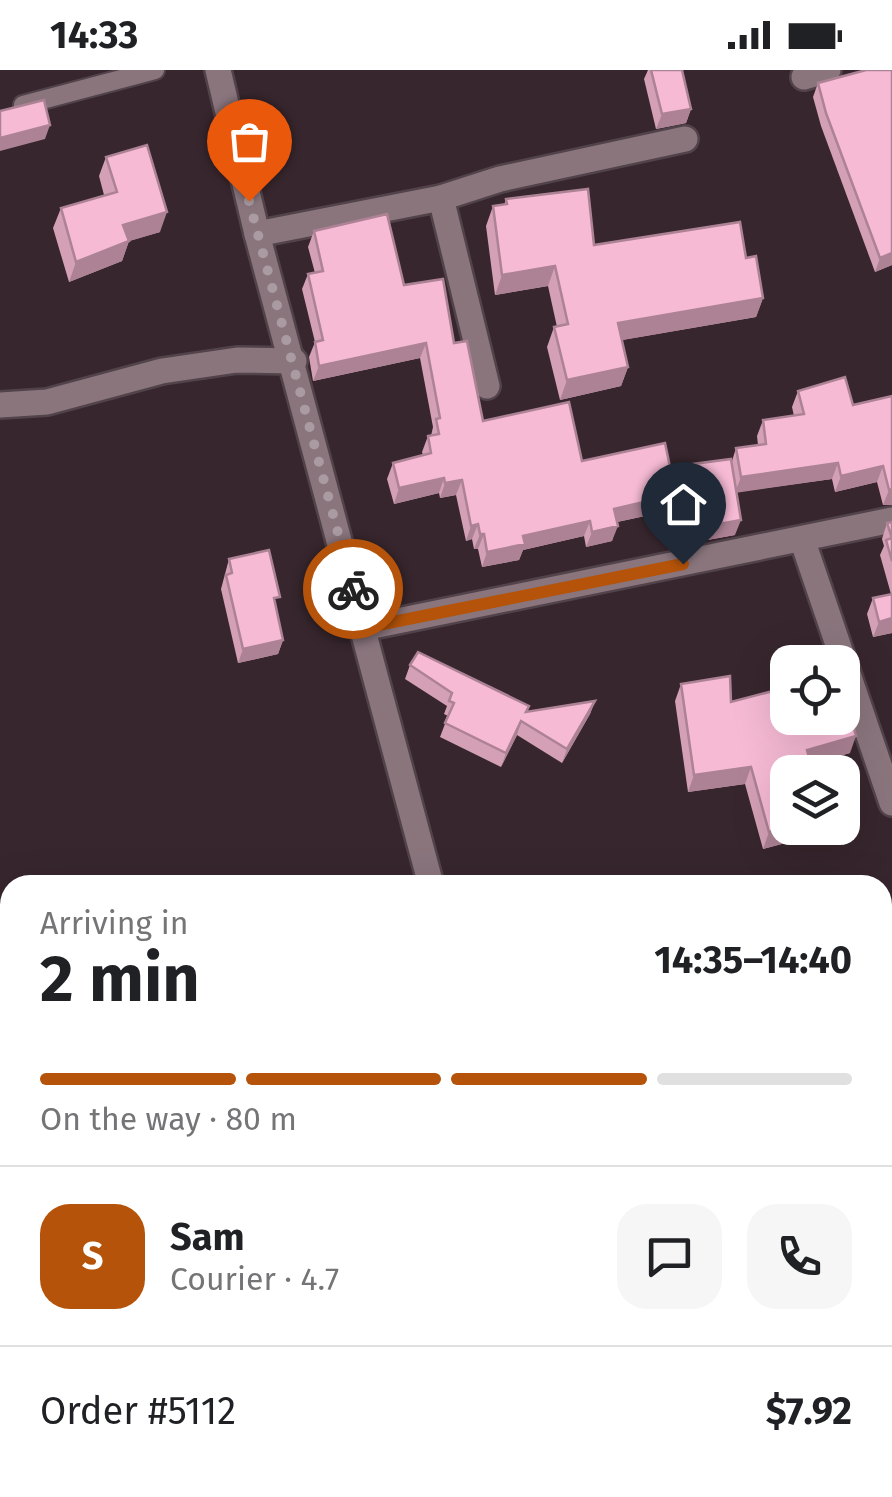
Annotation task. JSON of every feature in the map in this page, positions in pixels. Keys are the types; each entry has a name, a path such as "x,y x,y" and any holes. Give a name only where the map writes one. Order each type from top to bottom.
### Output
{"street":[{"path":"218,70 257,234 428,875"},
{"path":"257,234 441,198 500,178 685,139"},
{"path":"441,198 487,386"},
{"path":"0,405 46,402 162,371 237,360 294,361"},
{"path":"363,628 892,520"},
{"path":"802,539 892,803"}],"lane":[{"path":"13,108 156,70"}],"building":[{"path":"651,70 682,70 691,109 662,114"},
{"path":"866,70 892,70 892,253 880,258 818,83"},
{"path":"44,100 50,125 0,138 0,111"},
{"path":"147,145 167,212 123,225 129,241 76,262 61,208 117,192 106,157"},
{"path":"588,189 594,245 740,222 746,258 756,256 763,298 618,323 628,367 567,380 554,327 568,324 555,266 502,275 493,206 507,204 506,199"},
{"path":"387,214 404,285 443,279 454,343 467,341 483,421 569,402 582,461 665,443 670,467 731,459 741,520 697,528 694,513 682,515 678,494 614,509 618,526 592,532 590,521 523,536 525,544 487,552 478,524 471,526 462,480 445,483 444,478 399,488 393,463 431,453 428,436 439,434 436,419 440,418 426,343 319,366 315,342 323,340 308,274 323,271 314,231"},
{"path":"845,377 853,405 892,396 892,489 889,490 883,466 841,476 838,463 741,477 736,448 766,444 763,420 804,414 798,391"},
{"path":"892,538 892,561 886,540"},
{"path":"269,550 280,597 274,598 283,640 243,649 226,575 232,573 229,559"},
{"path":"892,594 892,618 879,622 873,598"},
{"path":"418,652 529,706 526,712 595,701 567,749 521,721 506,753 445,723 454,703 449,701 452,693 410,665"},
{"path":"730,676 731,702 770,692 770,735 856,736 807,750 808,755 770,755 769,832 751,767 694,775 681,684"}],"way so far":[{"path":"249,201 353,589"}],"route":[{"path":"353,589 363,628 683,564"}]}
